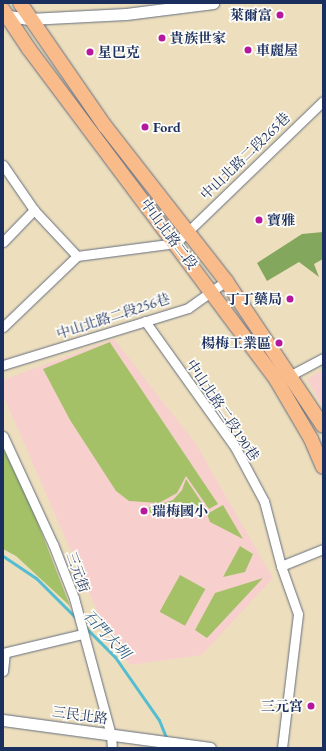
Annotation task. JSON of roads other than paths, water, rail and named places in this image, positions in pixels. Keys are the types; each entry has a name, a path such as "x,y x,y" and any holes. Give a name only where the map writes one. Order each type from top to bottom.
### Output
{"main road":[{"name":"中山北路二段","path":"20,3 29,19 105,126 226,281 291,375 323,426"},
{"name":"中山北路二段","path":"4,14 211,290 277,381 311,439 323,467"}],"street":[{"path":"4,14 29,19 126,14 213,3"},
{"name":"中山北路二段265巷","path":"176,243 323,101"},
{"path":"3,165 34,210 77,256"},
{"path":"3,242 34,210"},
{"path":"3,327 77,256 176,243"},
{"name":"中山北路二段256巷","path":"3,365 188,308 211,290 226,281"},
{"name":"中山北路二段190巷","path":"145,321 235,447 264,501 281,566 298,614 282,748"},
{"path":"291,375 323,358"},
{"name":"三元街","path":"3,436 53,544 78,614 111,735 112,748"},
{"path":"281,566 323,549"},
{"path":"3,671 4,653 82,631"},
{"name":"三民北路","path":"3,720 111,735 153,739 210,748"}],"waterway":[{"name":"石門大圳","path":"3,556 36,578 76,618"},
{"name":"石門大圳","path":"84,626 115,657 159,720 167,740"}],"place":[{"name":"萊爾富","path":"280,15"},
{"name":"貴族世家","path":"162,38"},
{"name":"車麗屋","path":"248,50"},
{"name":"星巴克","path":"90,52"},
{"name":"Ford","path":"145,127"},
{"name":"寶雅","path":"259,220"},
{"name":"丁丁藥局","path":"290,299"},
{"name":"楊梅工業區","path":"279,343"},
{"name":"瑞梅國小","path":"144,511"},
{"name":"三元宮","path":"311,706"}]}
